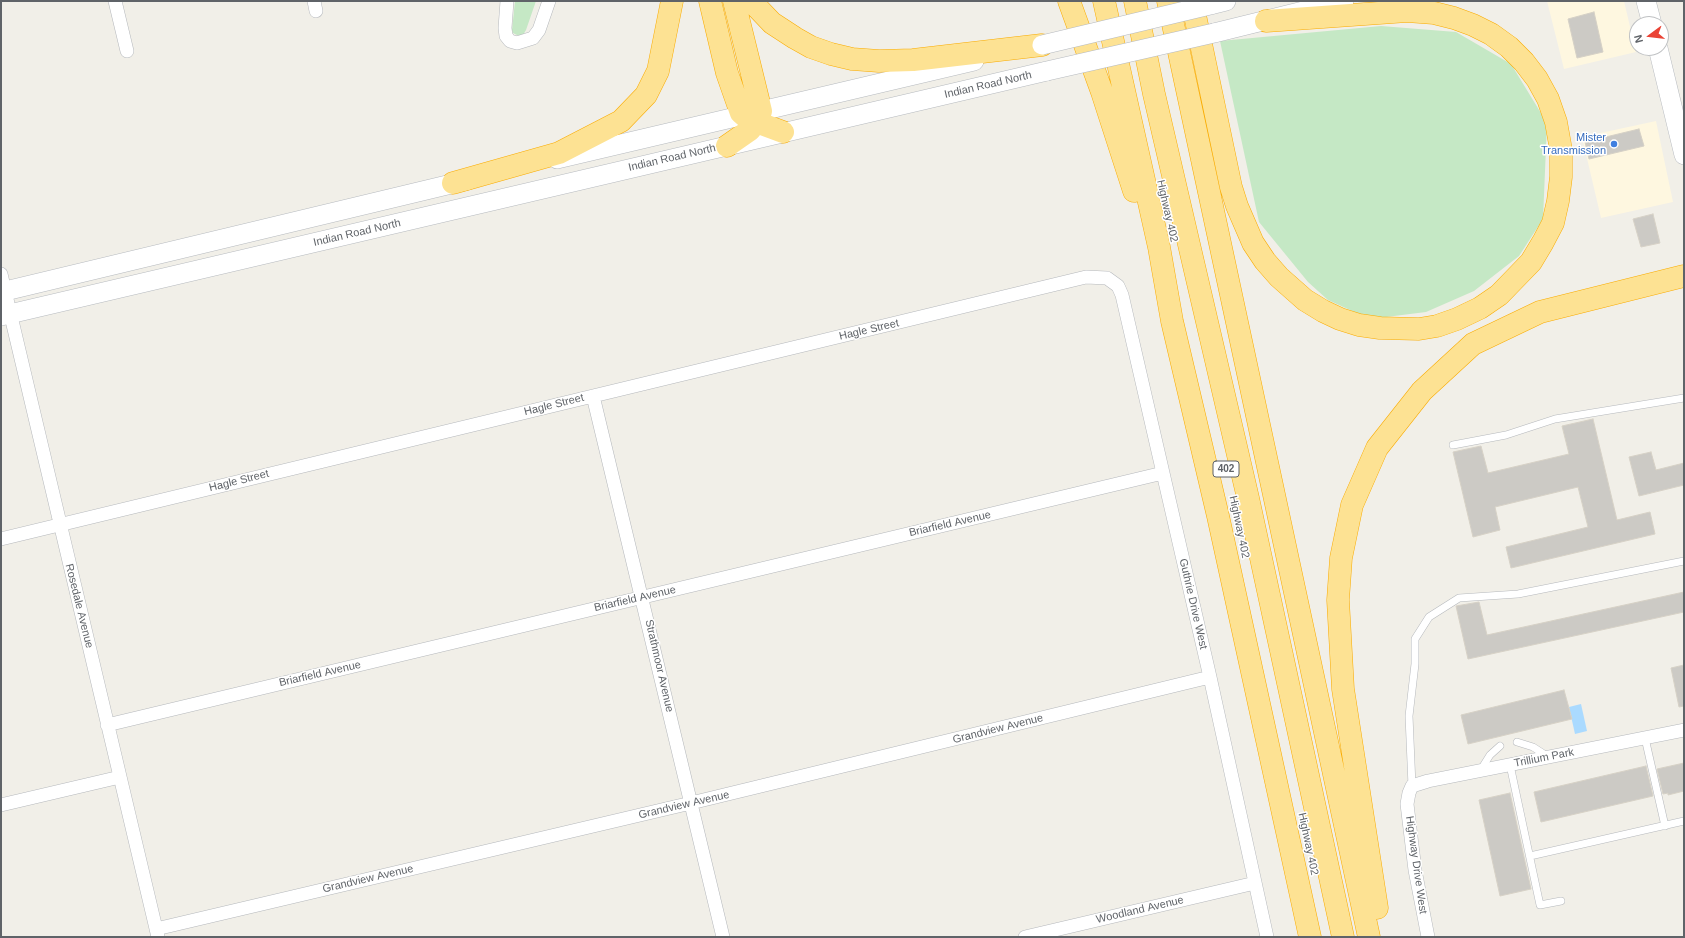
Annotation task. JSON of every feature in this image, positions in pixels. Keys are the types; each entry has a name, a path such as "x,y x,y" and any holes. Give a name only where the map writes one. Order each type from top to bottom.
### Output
{"highway":[{"path":"453,183 560,153 621,121 646,95 658,71 672,1"},
{"path":"710,1 729,79 738,108 783,132"},
{"path":"727,146 750,130 753,116 734,1"},
{"path":"751,1 772,22 794,38 811,47 830,54 852,59 878,61 913,60 1042,45"},
{"path":"1069,1 1122,153 1172,321 1218,516 1310,937"},
{"path":"1104,1 1159,247 1172,321"},
{"name":"Highway 402","path":"1120,1 1140,98 1234,502 1328,937"},
{"path":"1135,1 1154,94 1248,498 1343,937"},
{"path":"1168,1 1369,937"},
{"path":"1209,2 1235,200 1244,225 1253,243 1278,277 1305,300 1340,319 1359,325 1380,328 1412,329 1437,326 1474,311 1499,295 1518,278 1531,262 1553,223 1561,177 1561,150 1556,122 1548,99 1537,79 1524,62 1509,47 1491,34 1454,18 1434,14 1407,12 1266,21"},
{"path":"1382,937 1372,882 1343,688 1338,600 1341,558 1352,505 1377,448 1422,391 1473,344 1540,312 1684,276"}],"main road":[{"name":"Indian Road North","path":"5,315 783,132 1266,21 1344,1"},
{"path":"1646,1 1650,16"},
{"path":"2,286 753,116 1042,45 1209,2"},
{"path":"1660,56 1684,155"}],"street":[{"path":"115,1 127,51"},
{"path":"507,1 505,28 506,36 510,41 517,43 533,38 539,30 549,1"},
{"name":"Hagle Street","path":"1,539 1086,277 1107,278"},
{"name":"Guthrie Drive West","path":"1107,278 1118,286 1122,295 1210,677 1267,937"},
{"name":"Rosedale Avenue","path":"2,286 5,315 59,525 157,933"},
{"name":"Strathmoor Avenue","path":"593,396 723,937"},
{"name":"Briarfield Avenue","path":"107,725 1163,473"},
{"name":"Grandview Avenue","path":"157,933 1210,677"},
{"name":"Trillium Park","path":"1410,789 1428,781 1684,730"},
{"path":"1,805 120,777"},
{"name":"Highway Drive West","path":"1410,789 1407,804 1415,870 1428,937"},
{"name":"Woodland Avenue","path":"1034,936 1255,882"}],"lane":[{"path":"1453,445 1506,435 1554,419 1684,398"},
{"path":"1410,789 1410,716 1416,639 1429,617 1459,598 1518,594 1684,561"},
{"path":"1645,738 1665,826"},
{"path":"1517,742 1533,747 1549,758"},
{"path":"1480,771 1490,755 1500,746"},
{"path":"1510,765 1540,905 1561,901"},
{"path":"1530,856 1684,821"}],"shaded area":[{"path":"1547,1 1624,1 1629,22 1629,54 1564,69"},
{"path":"1656,121 1673,202 1601,218 1582,137"}],"green space":[{"path":"515,1 536,1 526,30 523,35 519,36 513,33 512,30"},
{"path":"1381,26 1456,32 1511,64 1547,123 1543,219 1519,256 1474,291 1426,312 1370,319 1328,300 1308,282 1259,222 1220,41"}],"water":[{"path":"1581,704 1587,731 1575,734 1569,707"}],"building":[{"path":"1594,12 1603,52 1577,58 1568,19"},
{"name":"Mister Transmission","path":"1639,129 1644,146 1589,159 1585,142"},
{"path":"1653,214 1660,243 1641,247 1633,219"},
{"path":"1593,419 1617,520 1650,512 1655,534 1511,568 1506,547 1588,527 1578,487 1495,507 1500,530 1473,537 1453,452 1481,446 1488,473 1569,454 1562,426"},
{"path":"1651,452 1656,470 1684,463 1684,485 1639,496 1629,457"},
{"path":"1684,592 1684,612 1468,659 1456,606 1479,602 1487,635"},
{"path":"1684,665 1684,706 1679,707 1671,668"},
{"path":"1564,690 1572,719 1468,744 1461,715"},
{"path":"1684,763 1684,791 1668,795 1668,793 1663,794 1657,769"},
{"path":"1646,766 1653,796 1541,822 1534,792"},
{"path":"1510,793 1531,889 1500,896 1479,800"}],"place":[{"name":"Mister Transmission","path":"1614,144"}]}
